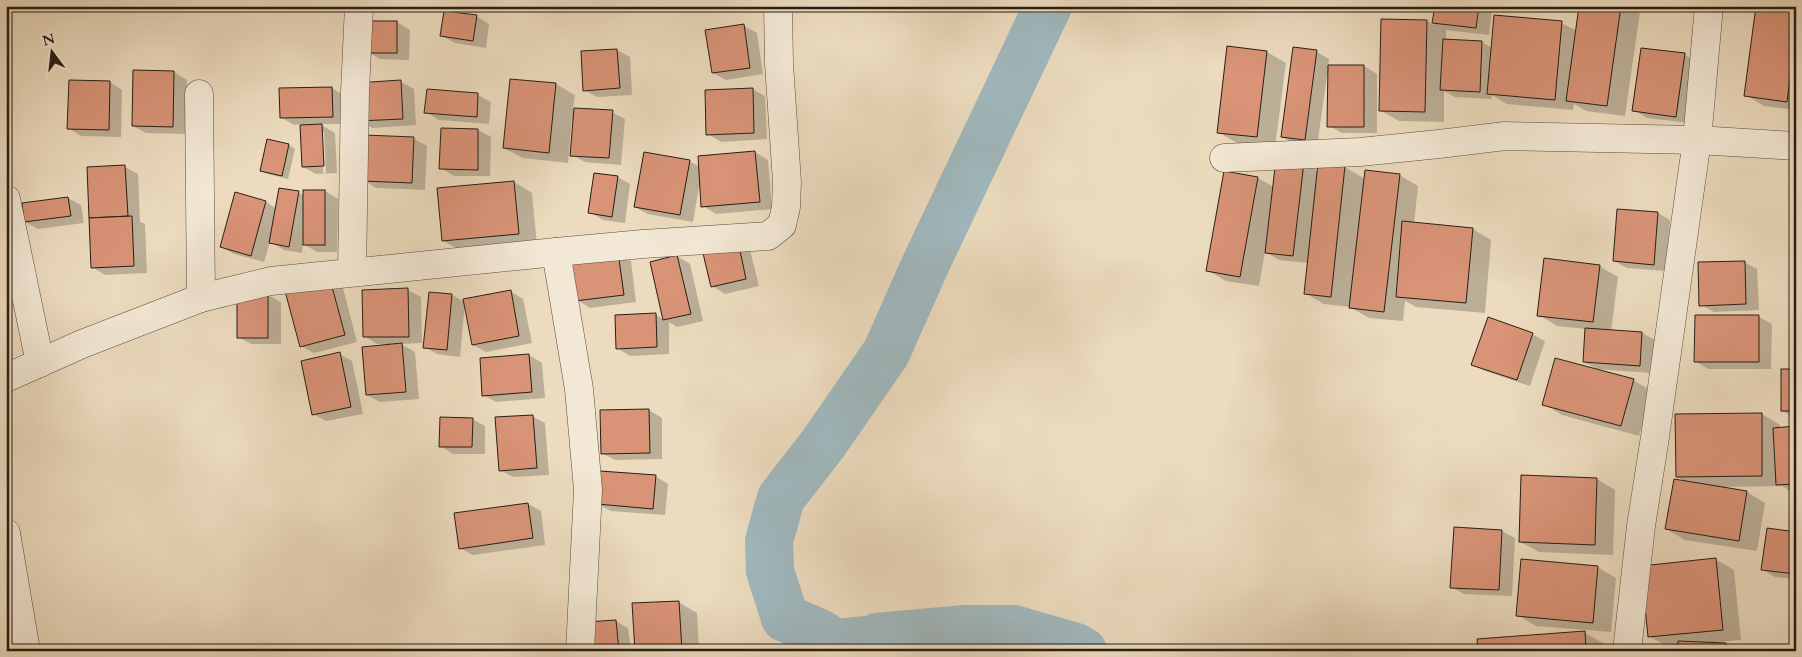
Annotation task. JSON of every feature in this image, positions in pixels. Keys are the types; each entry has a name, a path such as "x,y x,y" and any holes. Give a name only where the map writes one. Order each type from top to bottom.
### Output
{"street":[{"path":"352,272 355,92 359,6"},
{"path":"6,378 82,344 201,298 271,281 556,252 768,236 782,225 786,207 787,182 779,64 778,6"},
{"path":"1627,651 1641,526 1697,140 1710,6"},
{"path":"199,94 201,298"},
{"path":"1224,158 1360,152 1505,136 1697,140 1796,146"},
{"path":"6,199 40,363"},
{"path":"556,252 579,389 588,490 580,651"},
{"path":"6,533 26,651"}],"building":[{"path":"1435,6 1479,6 1476,28 1432,23"},
{"path":"1579,6 1621,6 1607,106 1566,101"},
{"path":"1756,6 1796,7 1796,34 1787,102 1744,96"},
{"path":"444,11 477,15 473,41 440,36"},
{"path":"1494,15 1562,21 1555,100 1487,94"},
{"path":"1381,19 1427,20 1425,112 1379,111"},
{"path":"366,21 397,21 397,53 366,53"},
{"path":"744,24 750,68 712,73 705,30"},
{"path":"1443,39 1482,41 1480,92 1440,90"},
{"path":"1227,46 1267,51 1257,137 1217,133"},
{"path":"1293,47 1317,50 1305,140 1281,137"},
{"path":"1641,48 1685,53 1676,117 1632,111"},
{"path":"617,49 620,88 583,91 581,51"},
{"path":"1328,65 1364,65 1364,127 1327,127"},
{"path":"133,70 174,71 173,127 132,126"},
{"path":"510,79 556,83 549,153 503,148"},
{"path":"69,80 110,81 109,130 67,129"},
{"path":"401,80 403,119 358,121 356,83"},
{"path":"332,87 333,117 280,118 279,88"},
{"path":"753,88 754,133 706,135 705,90"},
{"path":"427,89 478,93 477,117 424,113"},
{"path":"574,108 613,110 609,158 570,156"},
{"path":"322,124 324,166 302,167 300,125"},
{"path":"441,128 478,129 478,170 439,169"},
{"path":"364,135 414,137 412,183 362,181"},
{"path":"267,139 289,144 282,176 260,171"},
{"path":"755,151 760,202 701,207 698,156"},
{"path":"644,152 690,160 680,215 634,207"},
{"path":"1276,159 1304,162 1293,256 1265,253"},
{"path":"1318,163 1345,166 1331,297 1304,294"},
{"path":"125,165 128,216 89,218 87,167"},
{"path":"1365,170 1400,174 1384,312 1349,308"},
{"path":"1224,171 1258,177 1240,277 1206,271"},
{"path":"594,173 618,176 612,217 588,213"},
{"path":"514,181 519,234 442,241 437,188"},
{"path":"279,188 299,191 289,247 269,243"},
{"path":"303,190 325,190 325,245 303,245"},
{"path":"235,192 266,201 251,256 220,247"},
{"path":"68,197 71,216 24,222 22,203"},
{"path":"1617,209 1658,212 1654,265 1613,261"},
{"path":"132,216 134,266 91,268 89,218"},
{"path":"1402,221 1473,228 1466,303 1396,297"},
{"path":"738,241 746,279 711,287 702,249"},
{"path":"618,252 624,295 575,301 570,258"},
{"path":"677,255 691,314 663,320 650,262"},
{"path":"1544,258 1600,265 1593,322 1537,316"},
{"path":"1745,261 1746,304 1699,306 1698,262"},
{"path":"330,279 345,335 300,347 285,291"},
{"path":"408,288 409,337 363,337 362,290"},
{"path":"511,290 519,336 472,345 463,299"},
{"path":"429,292 452,294 447,350 423,348"},
{"path":"237,294 268,294 268,338 237,338"},
{"path":"656,313 657,347 616,349 615,315"},
{"path":"1695,315 1759,315 1759,362 1694,362"},
{"path":"1488,317 1533,333 1517,380 1471,365"},
{"path":"1585,328 1642,332 1640,366 1583,362"},
{"path":"402,343 406,392 366,395 362,347"},
{"path":"340,352 351,407 312,415 301,361"},
{"path":"529,354 532,392 482,396 480,358"},
{"path":"1555,358 1634,379 1621,426 1542,405"},
{"path":"1781,369 1796,369 1796,411 1781,411"},
{"path":"649,409 650,453 601,454 600,410"},
{"path":"1762,413 1762,476 1676,477 1675,414"},
{"path":"533,415 537,468 499,471 495,417"},
{"path":"440,417 473,418 472,447 439,447"},
{"path":"1796,426 1796,484 1776,485 1773,428"},
{"path":"600,471 656,475 653,509 597,504"},
{"path":"1521,475 1597,478 1595,545 1519,542"},
{"path":"1674,479 1747,491 1739,541 1665,529"},
{"path":"528,503 533,538 459,549 454,513"},
{"path":"1454,527 1502,530 1499,590 1450,588"},
{"path":"1767,528 1796,532 1796,574 1761,570"},
{"path":"1716,558 1723,630 1648,637 1641,566"},
{"path":"1521,559 1598,566 1593,623 1516,616"},
{"path":"679,601 682,651 635,651 632,603"},
{"path":"616,620 619,651 589,651 586,622"},
{"path":"1585,631 1586,651 1478,651 1477,639"},
{"path":"1678,641 1726,643 1725,651 1677,651"}],"waterway":[{"path":"1048,6 927,261 886,353 823,444 781,498 769,541 770,571 785,618 818,632 835,643 965,629 1014,629 1076,647 1083,651"}]}
